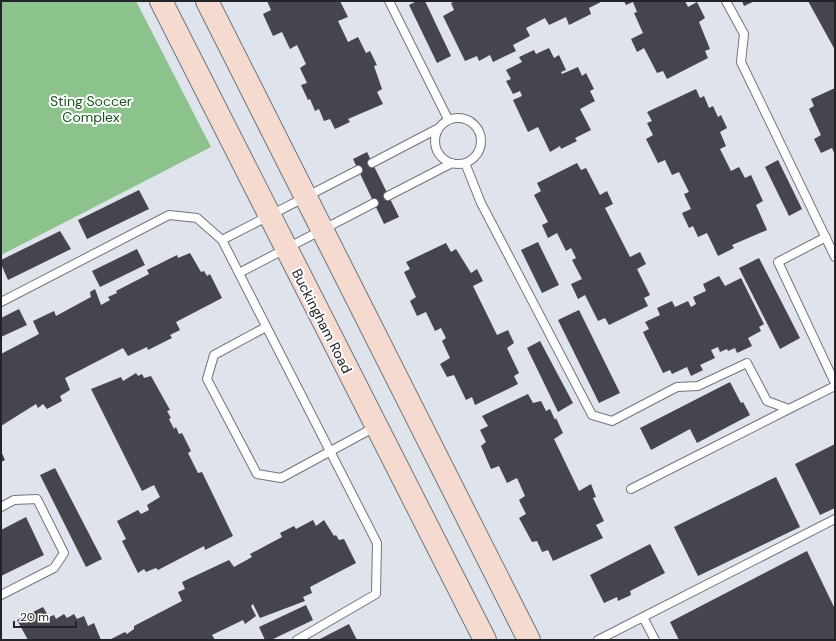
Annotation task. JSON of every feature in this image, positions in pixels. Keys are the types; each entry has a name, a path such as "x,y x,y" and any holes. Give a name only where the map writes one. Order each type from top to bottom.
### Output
{"street":[{"name":"Buckingham Road","path":"161,1 285,249 484,640"},
{"path":"207,1 529,640"}],"lane":[{"path":"389,1 448,119"},
{"path":"726,1 744,34 741,62 835,256"},
{"path":"372,163 437,130 448,119 463,118 476,126 480,134 481,143 478,151 473,158 465,163 452,163 442,158 437,152 435,137 437,130"},
{"path":"388,196 452,163"},
{"path":"465,163 480,203 592,415 612,421 677,387 698,386 747,363 766,401 788,409"},
{"path":"222,240 358,170"},
{"path":"239,273 374,203"},
{"path":"1,302 169,215 197,218 222,240 329,452 377,543 376,594 297,640"},
{"path":"631,489 835,385 778,262 826,237"},
{"path":"266,327 214,355 208,378 256,474 281,478 376,427"},
{"path":"1,507 14,500 37,499 64,553 54,568 1,595"},
{"path":"598,640 835,519"},
{"path":"643,617 655,640"}],"green space":[{"name":"Sting Soccer Complex","path":"1,1 136,1 211,147 1,255"}],"building":[{"path":"267,1 340,1 348,17 338,21 348,42 358,37 366,53 370,51 377,65 374,66 382,89 377,92 383,104 348,119 350,122 335,129 330,119 324,121 319,109 315,111 310,99 308,100 301,85 307,83 300,68 306,64 297,45 290,49 282,32 273,36 263,14 271,10"},
{"path":"417,1 425,1 451,56 437,63 409,5"},
{"path":"456,1 601,2 589,8 591,14 569,25 566,17 549,25 545,18 526,28 530,36 513,45 516,51 493,62 490,55 479,61 477,56 465,61 443,16 454,10 451,3"},
{"path":"624,1 685,1 688,7 697,2 705,18 699,22 710,49 705,51 708,58 667,79 663,71 657,73 644,48 637,52 631,39 643,33 634,13 637,12 633,2 626,5"},
{"path":"742,1 755,1 744,6"},
{"path":"808,1 835,1 835,50"},
{"path":"549,48 554,58 559,55 566,70 561,72 562,74 578,67 582,76 586,73 594,89 590,91 595,101 580,109 591,130 575,138 577,141 561,149 560,146 550,152 538,127 528,132 513,100 522,96 520,91 513,94 506,81 511,79 506,70 522,62 519,57 534,50 536,54"},
{"path":"835,88 835,155 832,148 821,153 814,139 821,135 809,109 814,106 811,99"},
{"path":"696,89 700,98 704,96 709,108 713,106 718,117 721,115 727,128 720,132 726,146 720,149 731,171 739,167 745,178 751,175 763,201 756,205 767,230 732,245 734,248 718,256 707,233 698,237 693,226 689,228 682,213 691,209 684,194 689,192 679,172 672,175 665,160 658,163 646,139 653,135 647,123 652,121 647,112"},
{"path":"367,152 399,217 384,224 353,159"},
{"path":"778,160 802,209 789,216 765,167"},
{"path":"577,163 581,170 586,168 600,195 607,191 613,204 605,208 630,257 640,252 646,264 637,269 650,295 644,298 648,306 609,325 605,318 598,321 585,295 578,299 571,284 582,279 572,260 576,258 571,248 566,251 557,233 548,238 542,225 548,222 534,195 541,191 537,183"},
{"path":"139,190 149,209 87,239 78,220"},
{"path":"60,231 71,249 8,280 1,264 1,260"},
{"path":"538,242 559,285 542,293 521,250"},
{"path":"446,243 451,252 456,249 471,273 477,269 483,281 473,286 497,335 508,330 514,343 507,348 519,373 514,376 518,384 475,405 472,397 466,400 454,375 447,377 440,364 450,358 442,341 446,338 441,328 435,331 426,312 417,316 410,301 416,297 404,272 410,269 406,262"},
{"path":"137,249 145,265 100,287 92,271"},
{"path":"190,253 201,272 204,271 207,276 210,274 222,298 176,322 180,330 170,335 172,338 148,350 147,347 128,356 123,348 65,378 70,390 60,396 62,401 47,409 43,404 38,408 36,404 1,426 1,354 39,334 33,321 54,311 56,316 91,297 90,292 95,289 101,305 110,300 108,297 117,293 116,291 149,274 147,270 177,255 178,258"},
{"path":"759,258 800,338 780,349 739,268"},
{"path":"719,276 725,286 741,278 764,324 759,327 761,331 748,338 752,346 737,353 735,348 720,352 718,347 711,350 715,358 700,365 703,370 691,376 687,367 672,374 670,370 663,373 643,332 649,329 645,322 660,315 657,308 672,301 675,307 688,301 691,307 696,304 693,297 706,291 703,284"},
{"path":"19,309 27,325 1,337 1,318"},
{"path":"579,310 620,393 599,403 558,320"},
{"path":"540,341 573,403 558,412 527,348"},
{"path":"136,373 138,376 142,374 144,378 151,376 170,410 167,411 174,429 176,427 179,434 182,433 191,451 188,453 198,473 202,472 233,536 205,550 204,546 158,570 156,568 146,572 144,569 138,573 122,541 126,539 117,521 138,510 141,514 149,510 147,505 160,497 154,485 142,491 91,389 121,377 123,381"},
{"path":"730,382 741,403 743,402 750,415 697,443 690,429 651,450 640,428"},
{"path":"528,394 533,403 541,401 546,411 550,409 555,420 556,418 563,433 554,439 579,491 591,484 596,497 593,498 604,521 596,525 603,538 553,561 548,550 542,552 537,541 532,542 519,518 526,514 519,500 525,496 517,478 507,483 499,466 491,469 481,446 486,442 480,430 488,426 482,416"},
{"path":"835,444 835,508 820,515 795,464"},
{"path":"1,451 5,460 1,462"},
{"path":"55,468 102,559 86,567 40,475"},
{"path":"776,477 800,527 698,576 674,527"},
{"path":"26,517 44,555 1,576 1,530"},
{"path":"313,520 316,526 324,520 334,536 336,535 339,540 344,539 356,563 310,587 312,593 303,597 305,601 260,618 253,604 251,606 256,616 245,624 243,620 212,635 215,640 109,640 125,632 127,634 134,629 134,626 182,601 178,592 185,589 182,582 229,560 234,567 252,557 250,554 282,537 280,533 294,526 296,529"},
{"path":"650,544 665,573 630,591 631,595 618,601 617,597 604,603 590,575"},
{"path":"807,551 835,609 835,640 679,640 670,622"},
{"path":"306,605 313,620 271,640 265,640 259,627"},
{"path":"43,607 49,617 54,615 56,619 64,614 67,618 74,614 77,619 84,616 88,626 94,623 101,640 28,640 17,620"},
{"path":"349,624 357,640 318,640"}]}
